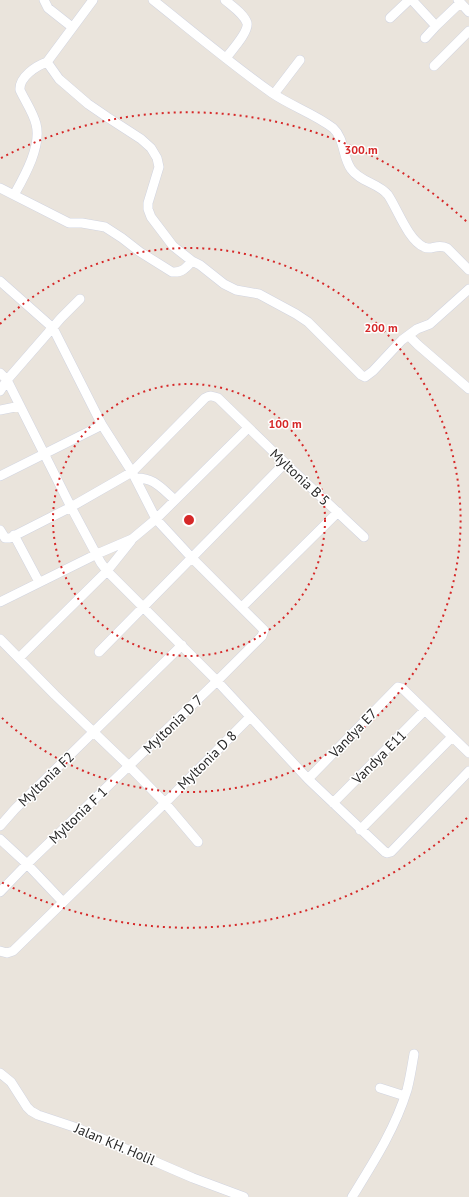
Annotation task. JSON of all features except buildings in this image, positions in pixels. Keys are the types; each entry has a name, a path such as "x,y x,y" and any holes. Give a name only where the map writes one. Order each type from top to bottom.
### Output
{"street":[{"path":"44,0 48,8 72,27"},
{"path":"14,195 24,177 35,149 38,131 35,119 20,90 21,82 37,66 47,62 93,0"},
{"path":"153,0 274,94 334,129 340,136 352,170 363,179 382,189 387,194 402,222 420,245 427,248 442,245 469,270"},
{"path":"225,0 243,16 247,24 243,35 226,58"},
{"path":"390,18 411,0 436,26"},
{"path":"424,38 459,1 469,12"},
{"path":"434,66 469,31"},
{"path":"274,94 300,60"},
{"path":"47,62 59,79 88,104 146,142 151,148 157,158 159,167 148,203 148,209 151,217 173,246 224,284 236,290 259,294 308,322 361,375 365,377 369,375 402,340 417,329 430,324 469,289"},
{"path":"0,188 69,223 105,227 140,252 172,272 178,273 182,271 192,261"},
{"path":"0,281 53,328"},
{"path":"0,391 4,376 80,299"},
{"name":"Myltonia D 7","path":"53,328 102,425 134,475 156,519 192,558 263,628 263,633 217,681 128,766"},
{"path":"409,336 469,389"},
{"path":"4,376 71,507 101,563 107,571 217,681 308,779 360,830 385,852 391,852 469,771"},
{"name":"Myltonia B 5","path":"134,475 205,398 210,396 218,398 364,537"},
{"path":"0,410 20,406"},
{"path":"0,476 102,425"},
{"path":"19,658 107,571 132,540 156,519 248,428"},
{"path":"99,652 285,463"},
{"path":"0,530 5,538 10,538 134,475 155,482 175,500"},
{"path":"242,607 338,512"},
{"path":"14,535 39,582"},
{"path":"0,602 97,554 132,540"},
{"path":"0,639 165,803 198,842"},
{"name":"Myltonia F2","path":"0,826 182,645"},
{"name":"Vandya E7","path":"308,779 396,688 399,687 424,711"},
{"path":"424,711 469,753"},
{"name":"Vandya E11","path":"333,803 424,711"},
{"name":"Myltonia D 8","path":"0,951 7,953 13,951 165,803 250,717"},
{"path":"360,830 452,737"},
{"name":"Myltonia F 1","path":"0,892 128,766"},
{"path":"0,839 27,864 63,902"},
{"path":"352,1197 395,1123 405,1096 414,1054"},
{"name":"Jalan KH. Holil","path":"0,1073 11,1082 27,1107 38,1115 77,1128 193,1178 244,1197"},
{"path":"380,1088 405,1096"}]}
